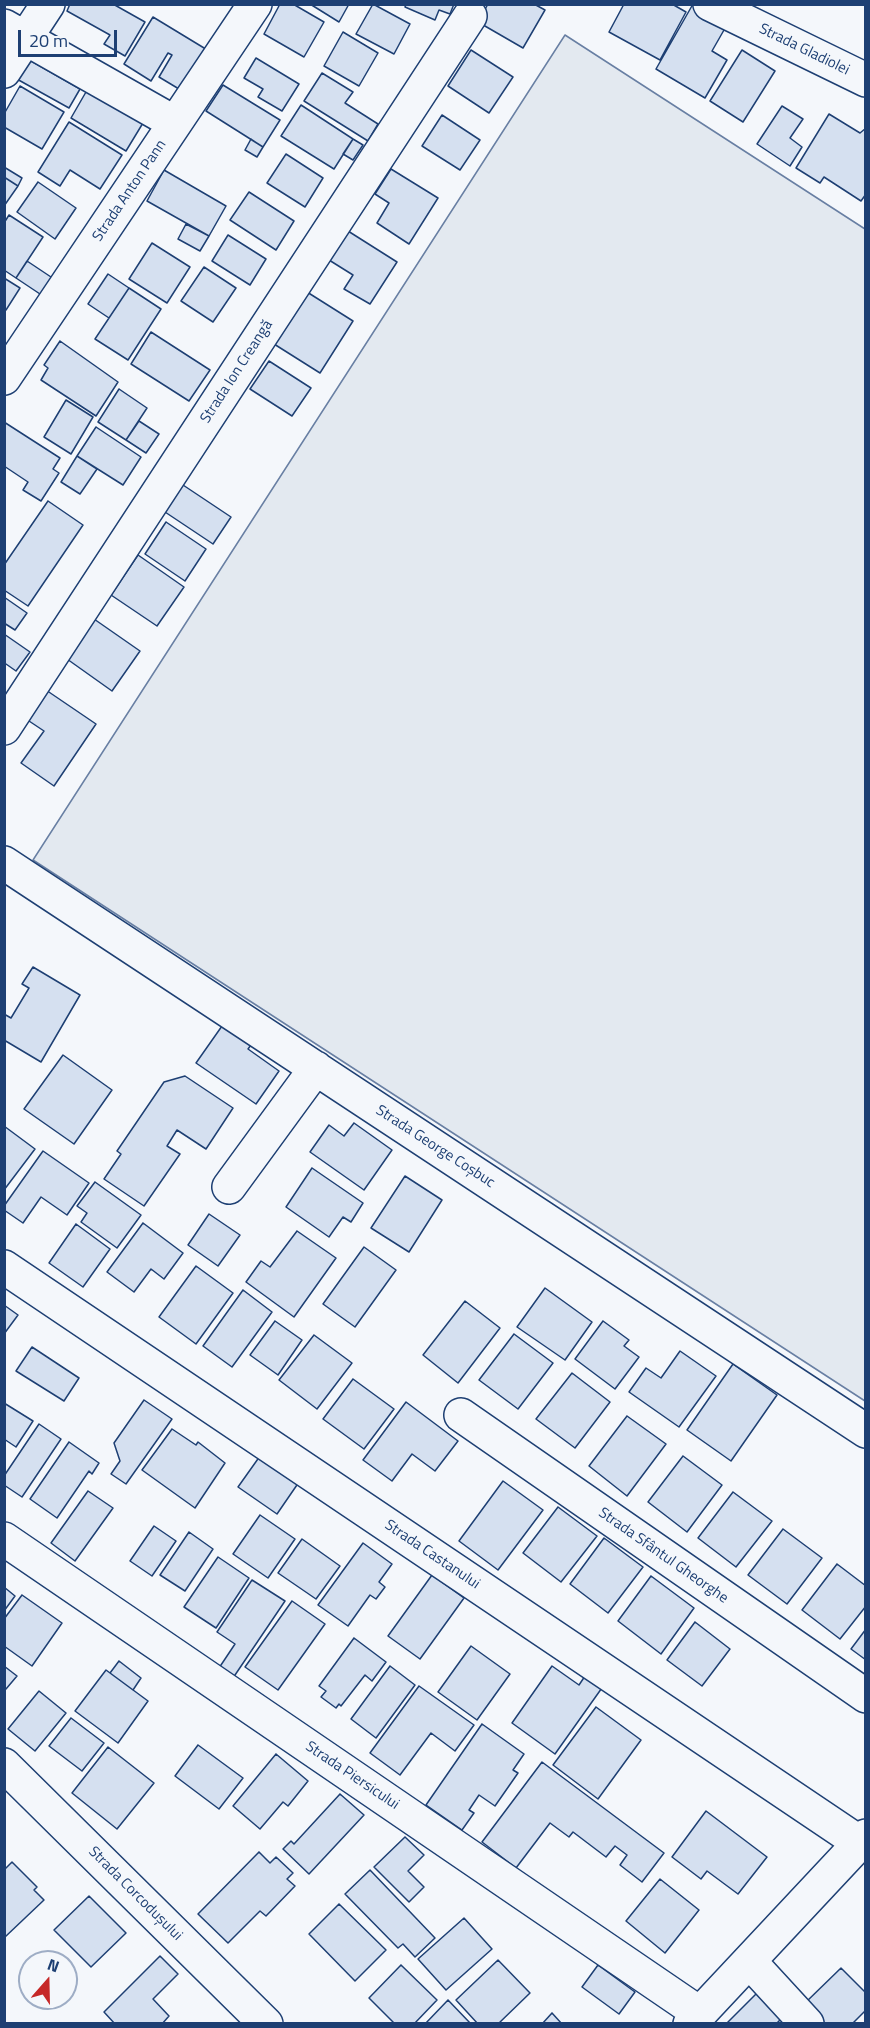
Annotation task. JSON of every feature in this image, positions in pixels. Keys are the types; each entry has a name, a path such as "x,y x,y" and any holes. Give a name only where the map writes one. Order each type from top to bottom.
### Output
{"street":[{"path":"4,71 15,32 48,4"},
{"name":"Strada Anton Pann","path":"4,378 255,4"},
{"name":"Strada Gladiolei","path":"711,4 866,80"},
{"name":"Strada Ion Creangă","path":"4,728 470,16"},
{"path":"15,32 175,123"},
{"name":"Strada George Coșbuc","path":"4,863 866,1431"},
{"path":"229,1187 316,1068"},
{"name":"Strada Castanului","path":"4,1268 863,1839"},
{"name":"Strada Sfântul Gheorghe","path":"461,1415 866,1696"},
{"name":"Strada Piersicului","path":"4,1539 694,2018"},
{"name":"Strada Corcodușului","path":"4,1765 266,2024"},
{"path":"694,2018 750,1962 863,1839"},
{"path":"750,1962 807,2024"}],"shaded area":[{"path":"565,35 865,229 865,1401 33,860"}],"building":[{"path":"70,4 113,4 145,22 125,56 104,44 110,35 67,11"},
{"path":"280,4 293,4 324,22 304,57 264,34"},
{"path":"310,4 349,4 339,22"},
{"path":"373,4 410,24 394,54 356,34"},
{"path":"406,4 454,4 450,14 439,10 435,20 405,7"},
{"path":"488,4 534,4 545,10 523,48 478,22"},
{"path":"624,4 672,4 686,12 660,60 609,32"},
{"path":"693,4 728,23 712,51 727,60 705,98 656,69"},
{"path":"153,17 209,51 184,92 159,77 172,55 168,53 151,81 124,64"},
{"path":"343,32 378,53 359,86 324,66"},
{"path":"471,50 513,77 489,113 448,86"},
{"path":"742,50 775,71 743,122 710,101"},
{"path":"26,58 80,89 69,108 15,78"},
{"path":"256,58 299,84 282,111 258,97 263,89 244,78"},
{"path":"322,73 353,92 345,103 378,124 368,141 304,101"},
{"path":"90,85 146,118 126,151 71,118"},
{"path":"223,85 280,120 263,147 206,111"},
{"path":"20,86 64,112 42,149 4,127 4,114"},
{"path":"301,105 353,139 334,169 281,136"},
{"path":"782,106 803,119 790,138 802,147 790,166 757,144"},
{"path":"829,114 860,133 866,128 866,194 861,201 824,177 820,183 796,168"},
{"path":"442,115 480,140 460,170 422,146"},
{"path":"69,122 122,155 100,189 70,170 60,186 38,172"},
{"path":"251,139 263,147 257,157 245,150"},
{"path":"353,139 363,145 353,160 343,154"},
{"path":"286,154 323,178 305,207 267,183"},
{"path":"4,167 22,178 18,186 4,177"},
{"path":"391,169 438,198 409,244 377,223 389,203 375,194"},
{"path":"164,170 226,206 209,236 147,201"},
{"path":"4,177 18,186 4,206"},
{"path":"38,182 76,208 55,239 17,212"},
{"path":"249,192 294,221 276,250 230,220"},
{"path":"9,215 43,237 16,278 4,270 4,223"},
{"path":"186,224 209,236 200,251 178,239"},
{"path":"348,231 397,262 370,304 344,289 353,275 329,260"},
{"path":"228,235 266,259 250,285 212,261"},
{"path":"152,243 190,267 167,303 129,279"},
{"path":"27,261 54,279 43,296 16,278"},
{"path":"204,267 236,288 213,322 181,301"},
{"path":"108,274 129,288 109,318 88,304"},
{"path":"4,278 20,288 6,310 4,309"},
{"path":"129,288 161,309 128,360 95,339"},
{"path":"307,292 353,321 320,373 274,344"},
{"path":"151,332 210,370 189,401 131,364"},
{"path":"60,341 118,382 96,416 41,380 48,368 44,365"},
{"path":"269,361 311,388 292,416 250,389"},
{"path":"119,389 147,408 126,440 98,422"},
{"path":"66,400 93,417 71,454 44,437"},
{"path":"139,421 159,434 146,453 126,440"},
{"path":"4,422 60,458 53,469 59,473 41,501 23,490 28,482 4,466"},
{"path":"96,427 141,457 123,485 77,456"},
{"path":"77,456 97,469 80,494 61,482"},
{"path":"177,481 231,517 213,544 159,508"},
{"path":"48,501 83,525 28,606 4,590 4,565"},
{"path":"166,522 206,549 185,581 145,554"},
{"path":"138,555 184,587 157,626 111,595"},
{"path":"4,597 27,613 15,630 4,623"},
{"path":"94,619 140,651 112,691 67,659"},
{"path":"4,634 30,652 16,671 6,664 4,666"},
{"path":"43,688 96,724 54,786 21,763 44,731 23,717"},
{"path":"33,967 80,995 41,1062 4,1040 4,1014 11,1018 29,988 22,984"},
{"path":"222,1026 251,1045 248,1049 279,1071 256,1104 196,1063"},
{"path":"63,1055 112,1090 74,1144 24,1109"},
{"path":"185,1076 233,1108 206,1149 177,1130 167,1146 180,1154 144,1206 104,1179 121,1154 117,1151 164,1082"},
{"path":"354,1123 392,1150 364,1190 310,1152 329,1125 344,1136"},
{"path":"4,1126 35,1149 4,1190"},
{"path":"43,1151 89,1183 67,1215 41,1197 23,1223 4,1210 4,1206"},
{"path":"312,1168 363,1203 351,1222 343,1217 329,1237 286,1207"},
{"path":"405,1176 442,1200 409,1252 371,1228"},
{"path":"95,1182 141,1215 117,1248 81,1222 87,1213 77,1206"},
{"path":"209,1214 240,1235 218,1266 188,1245"},
{"path":"143,1223 183,1253 164,1279 151,1269 134,1292 107,1272"},
{"path":"76,1224 110,1249 83,1287 49,1263"},
{"path":"297,1231 336,1258 294,1317 246,1282 261,1261 270,1267"},
{"path":"364,1247 396,1270 355,1327 323,1304"},
{"path":"196,1266 233,1293 196,1344 159,1317"},
{"path":"545,1288 592,1322 565,1360 517,1327"},
{"path":"243,1290 272,1312 232,1367 203,1346"},
{"path":"465,1301 500,1328 458,1383 423,1355"},
{"path":"4,1305 18,1315 4,1334"},
{"path":"275,1321 302,1340 278,1375 250,1355"},
{"path":"603,1321 629,1340 624,1346 639,1357 615,1389 575,1359"},
{"path":"514,1334 553,1363 518,1409 479,1380"},
{"path":"314,1335 352,1363 317,1409 279,1380"},
{"path":"32,1347 79,1378 64,1401 16,1371"},
{"path":"680,1351 716,1376 679,1427 629,1392 646,1368 661,1378"},
{"path":"733,1364 777,1395 731,1461 687,1430"},
{"path":"572,1373 610,1402 575,1448 536,1419"},
{"path":"353,1379 394,1409 364,1449 323,1419"},
{"path":"144,1400 172,1419 126,1484 111,1474 120,1461 114,1443"},
{"path":"406,1402 458,1441 435,1471 412,1454 392,1481 363,1460"},
{"path":"4,1403 33,1421 16,1447 4,1439"},
{"path":"627,1416 666,1444 627,1496 589,1466"},
{"path":"39,1424 61,1439 22,1497 4,1485 4,1476"},
{"path":"172,1429 196,1445 198,1442 225,1463 195,1508 142,1470"},
{"path":"69,1442 99,1463 92,1474 89,1471 57,1518 30,1499"},
{"path":"260,1456 299,1482 277,1514 238,1487"},
{"path":"683,1456 722,1485 687,1532 648,1502"},
{"path":"503,1481 543,1510 498,1570 459,1541"},
{"path":"88,1491 113,1508 75,1561 51,1543"},
{"path":"733,1492 772,1521 736,1567 698,1538"},
{"path":"558,1507 597,1536 561,1582 523,1553"},
{"path":"260,1515 295,1539 268,1578 233,1554"},
{"path":"154,1526 176,1541 152,1576 130,1561"},
{"path":"783,1529 822,1558 787,1604 748,1575"},
{"path":"189,1532 213,1549 185,1591 160,1575"},
{"path":"604,1538 643,1567 608,1613 570,1584"},
{"path":"302,1539 340,1566 316,1599 278,1573"},
{"path":"363,1543 392,1564 379,1582 385,1587 376,1599 370,1595 348,1626 318,1605"},
{"path":"218,1557 249,1578 216,1628 184,1607"},
{"path":"837,1564 866,1586 866,1606 840,1639 802,1610"},
{"path":"432,1575 464,1598 420,1659 388,1636"},
{"path":"651,1576 694,1608 661,1654 618,1621"},
{"path":"252,1580 285,1601 233,1678 219,1668 235,1644 217,1632"},
{"path":"4,1587 15,1596 4,1611"},
{"path":"22,1595 62,1623 32,1666 4,1646 4,1619"},
{"path":"292,1601 325,1624 278,1690 245,1667"},
{"path":"695,1622 730,1649 702,1686 667,1660"},
{"path":"866,1629 866,1660 851,1649"},
{"path":"354,1638 386,1662 372,1681 365,1675 341,1706 339,1704 336,1708 321,1697 326,1691 319,1686"},
{"path":"471,1646 510,1674 477,1720 438,1692"},
{"path":"119,1661 141,1678 133,1690 110,1673"},
{"path":"4,1666 17,1676 6,1689 4,1688"},
{"path":"390,1666 415,1685 376,1738 351,1719"},
{"path":"552,1666 579,1685 587,1673 604,1685 555,1754 512,1723"},
{"path":"106,1670 148,1701 118,1743 75,1711"},
{"path":"419,1686 474,1725 455,1751 431,1733 400,1775 370,1753"},
{"path":"39,1691 66,1713 35,1751 8,1729"},
{"path":"596,1707 641,1740 598,1799 553,1765"},
{"path":"71,1718 104,1743 82,1771 49,1746"},
{"path":"482,1724 524,1754 513,1770 518,1773 495,1806 479,1795 469,1810 474,1813 462,1830 426,1805"},
{"path":"198,1745 243,1778 219,1809 175,1776"},
{"path":"108,1747 154,1783 117,1829 72,1793"},
{"path":"276,1754 308,1781 288,1806 283,1802 260,1829 233,1806"},
{"path":"542,1762 664,1853 642,1882 620,1865 627,1855 615,1846 606,1857 573,1832 569,1837 550,1823 516,1868 482,1842"},
{"path":"340,1794 364,1815 309,1874 283,1849 291,1841 294,1844"},
{"path":"706,1811 767,1857 738,1894 707,1871 701,1879 672,1857"},
{"path":"405,1837 424,1855 408,1871 424,1887 409,1902 374,1867"},
{"path":"259,1852 270,1863 276,1857 293,1873 287,1879 295,1886 266,1916 260,1911 228,1943 198,1914"},
{"path":"12,1862 37,1887 34,1890 44,1900 5,1937 4,1870"},
{"path":"370,1870 435,1938 415,1957 403,1944 398,1948 345,1894"},
{"path":"660,1879 699,1910 665,1953 626,1921"},
{"path":"89,1896 126,1933 91,1967 78,1954 78,1950 74,1950 54,1930"},
{"path":"339,1904 386,1950 355,1981 309,1934"},
{"path":"464,1918 492,1949 446,1990 418,1959"},
{"path":"160,1956 178,1974 153,1999 169,2016 162,2024 115,2024 104,2012"},
{"path":"498,1960 530,1993 498,2024 478,2024 456,2000"},
{"path":"401,1965 437,2000 414,2024 395,2024 369,1998"},
{"path":"598,1965 635,1992 619,2014 582,1987"},
{"path":"841,1968 866,1993 866,2010 852,2024 824,2024 805,2003"},
{"path":"757,1993 782,2018 776,2024 726,2024"},
{"path":"448,2000 471,2024 425,2024"},
{"path":"552,2013 562,2024 542,2024"}]}
